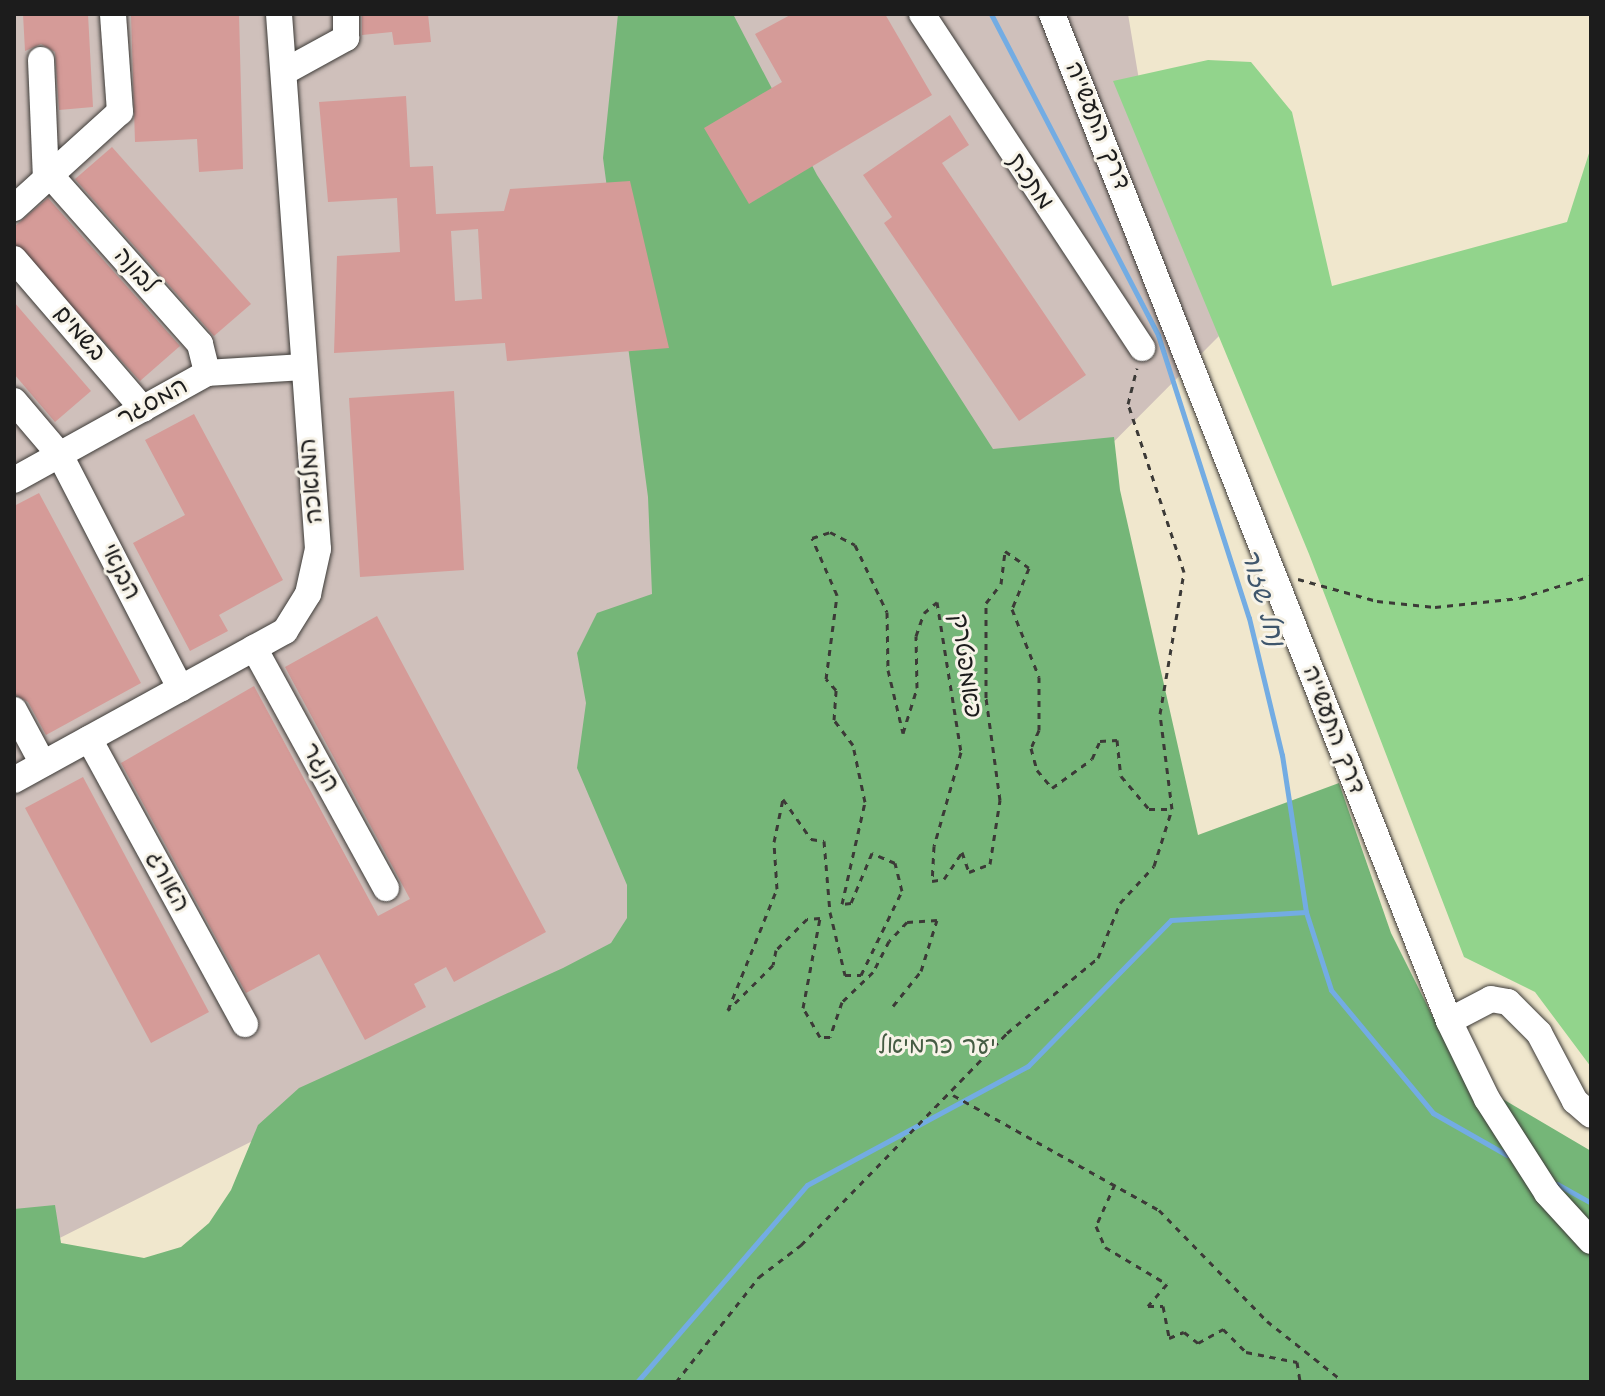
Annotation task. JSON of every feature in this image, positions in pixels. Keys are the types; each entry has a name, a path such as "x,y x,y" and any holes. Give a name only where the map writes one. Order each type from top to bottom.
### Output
{"street":[{"path":"14,208 120,112 113,14"},
{"name":"המלאכה","path":"14,780 285,631 315,573 279,14"},
{"path":"284,72 346,38 346,14"},
{"name":"מתכת","path":"922,14 1142,348"},
{"name":"דרך התעשייה","path":"1052,14 1449,1021 1521,1153 1591,1241"},
{"path":"41,60 48,177"},
{"name":"לבונה","path":"48,177 200,344 207,373"},
{"name":"בשמים","path":"14,259 143,409"},
{"name":"המסגר","path":"14,480 207,373 303,367"},
{"name":"הבנאי","path":"14,401 60,455 181,689"},
{"name":"הנגר","path":"254,648 386,888"},
{"path":"14,710 43,764"},
{"name":"האורג","path":"89,739 245,1024"},
{"path":"1449,1021 1491,999 1508,1002 1539,1033 1575,1101 1591,1115"}],"path":[{"path":"676,1382 759,1277 801,1245 878,1159 953,1095 1007,1033 1098,958 1120,903 1154,866 1172,809 1160,714 1184,572 1128,404 1142,348"},
{"name":"פאמפטרק","path":"893,1006 921,971 937,920 907,922 889,941 873,972 842,1002 830,1037 820,1037 803,1008 820,918 807,919 776,950 773,965 728,1010 777,889 774,842 783,799 811,839 824,841 830,912 845,975 861,975 902,891 895,863 872,853 851,903 842,904 865,802 853,745 834,720 836,690 826,679 837,595 812,538 830,532 855,545 887,612 888,670 903,733 917,688 916,636 924,613 937,602 961,752 934,846 932,881 944,879 962,852 969,872 990,864 1000,800 986,698 986,603 1001,584 1005,551 1029,568 1012,609 1039,677 1039,730 1031,748 1037,770 1052,788 1092,759 1100,741 1117,740 1121,776 1149,809 1172,809"},
{"path":"1272,572 1377,601 1435,607 1520,598 1591,576"},
{"path":"953,1095 1159,1210 1267,1321 1344,1382"},
{"path":"1115,1184 1096,1226 1105,1247 1167,1284 1148,1306 1163,1306 1169,1338 1184,1332 1198,1343 1223,1329 1246,1352 1297,1362 1300,1382"}],"shaded area":[{"path":"14,14 1128,14 1150,146 1219,336 583,975 14,1261"}],"green space":[{"name":"יער כרמיאל","path":"618,14 733,14 817,175 993,449 1114,437 1120,490 1198,835 1339,783 1391,933 1462,1075 1591,1151 1591,1382 14,1382 14,1209 55,1205 61,1243 144,1258 181,1247 209,1223 231,1190 258,1125 299,1088 563,968 611,943 627,918 627,885 577,768 586,703 577,653 597,613 652,594 648,497 603,158"},
{"path":"1208,60 1251,62 1292,112 1332,286 1567,222 1591,147 1591,1067 1535,992 1464,957 1309,554 1113,81"}],"building":[{"path":"23,14 88,14 93,107 59,110 55,52 41,44 25,51"},
{"path":"131,14 239,14 243,169 199,172 197,139 135,142"},
{"path":"362,14 428,14 431,42 394,45 392,32 362,35"},
{"path":"792,14 885,14 932,95 749,204 704,128 782,82 755,34"},
{"path":"406,96 410,167 433,166 436,214 504,211 510,189 630,181 669,348 507,361 505,343 334,353 337,256 400,252 397,198 328,202 319,102","holes":["478,229 482,299 455,301 451,231"]},
{"path":"950,115 969,145 942,163 1086,375 1019,421 884,223 892,217 863,175"},
{"path":"112,147 251,304 214,336 75,179"},
{"path":"48,198 180,346 140,381 14,243 14,227"},
{"path":"14,302 91,391 55,422 14,374"},
{"path":"454,391 464,570 360,577 349,398"},
{"path":"194,414 283,580 219,615 228,631 190,651 133,543 185,515 145,440"},
{"path":"39,493 141,683 46,735 28,702 14,694 14,506"},
{"path":"377,616 546,932 454,982 446,967 414,984 426,1007 365,1040 319,954 246,993 121,763 254,686 378,916 410,899 285,667"},
{"path":"83,777 209,1012 151,1043 25,808"}],"waterway":[{"name":"נחל שזור","path":"991,14 1158,335 1249,618 1282,755 1306,912 1331,990 1433,1113 1507,1155"},
{"path":"637,1382 807,1185 1028,1066 1171,920 1306,912"},
{"name":"נחל שזור","path":"1557,1184 1591,1203"}]}
